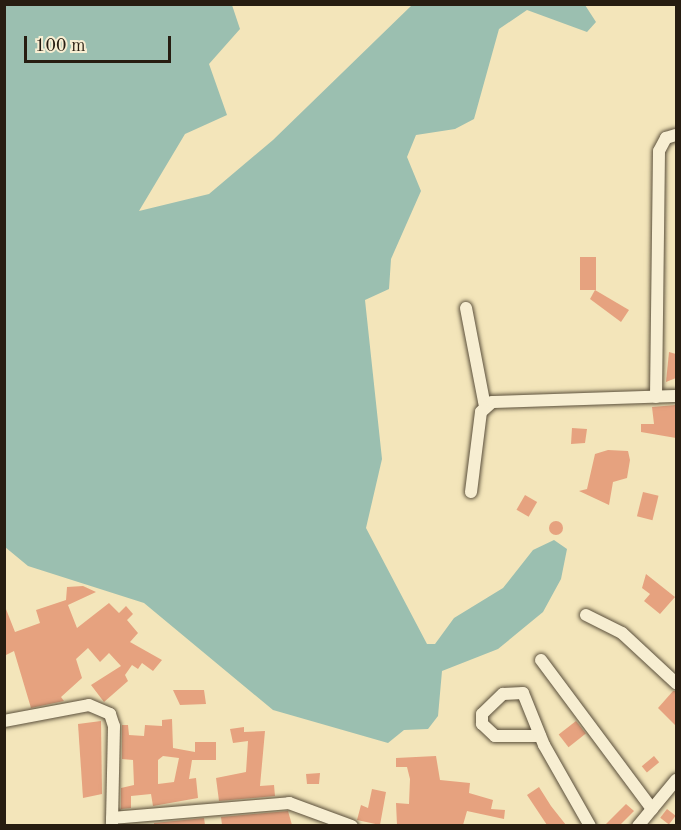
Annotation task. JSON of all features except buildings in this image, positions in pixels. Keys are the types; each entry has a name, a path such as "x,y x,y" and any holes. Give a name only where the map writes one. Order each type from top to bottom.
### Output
{"street":[{"path":"657,397 659,151 666,138 676,135"},
{"path":"466,308 485,407 471,492"},
{"path":"485,407 492,402 676,396"},
{"path":"586,615 622,633 676,683"},
{"path":"541,660 652,809"},
{"path":"540,736 495,736 482,724 482,714 495,700 518,691 527,698 540,736 590,825"},
{"path":"4,721 89,705 105,709 114,726 112,822 289,803 352,825"},
{"path":"638,825 676,780"}],"shaded area":[{"path":"5,4 232,5 240,29 209,64 227,115 185,134 139,211 209,194 273,140 412,5 585,5 596,22 587,32 527,10 499,29 474,119 455,129 416,135 407,157 421,191 391,259 389,289 365,300 382,459 366,528 427,644 435,644 454,618 503,588 533,550 554,540 567,549 561,579 543,612 498,649 442,671 438,716 428,729 404,730 388,743 273,710 144,603 28,566 5,547"}]}
